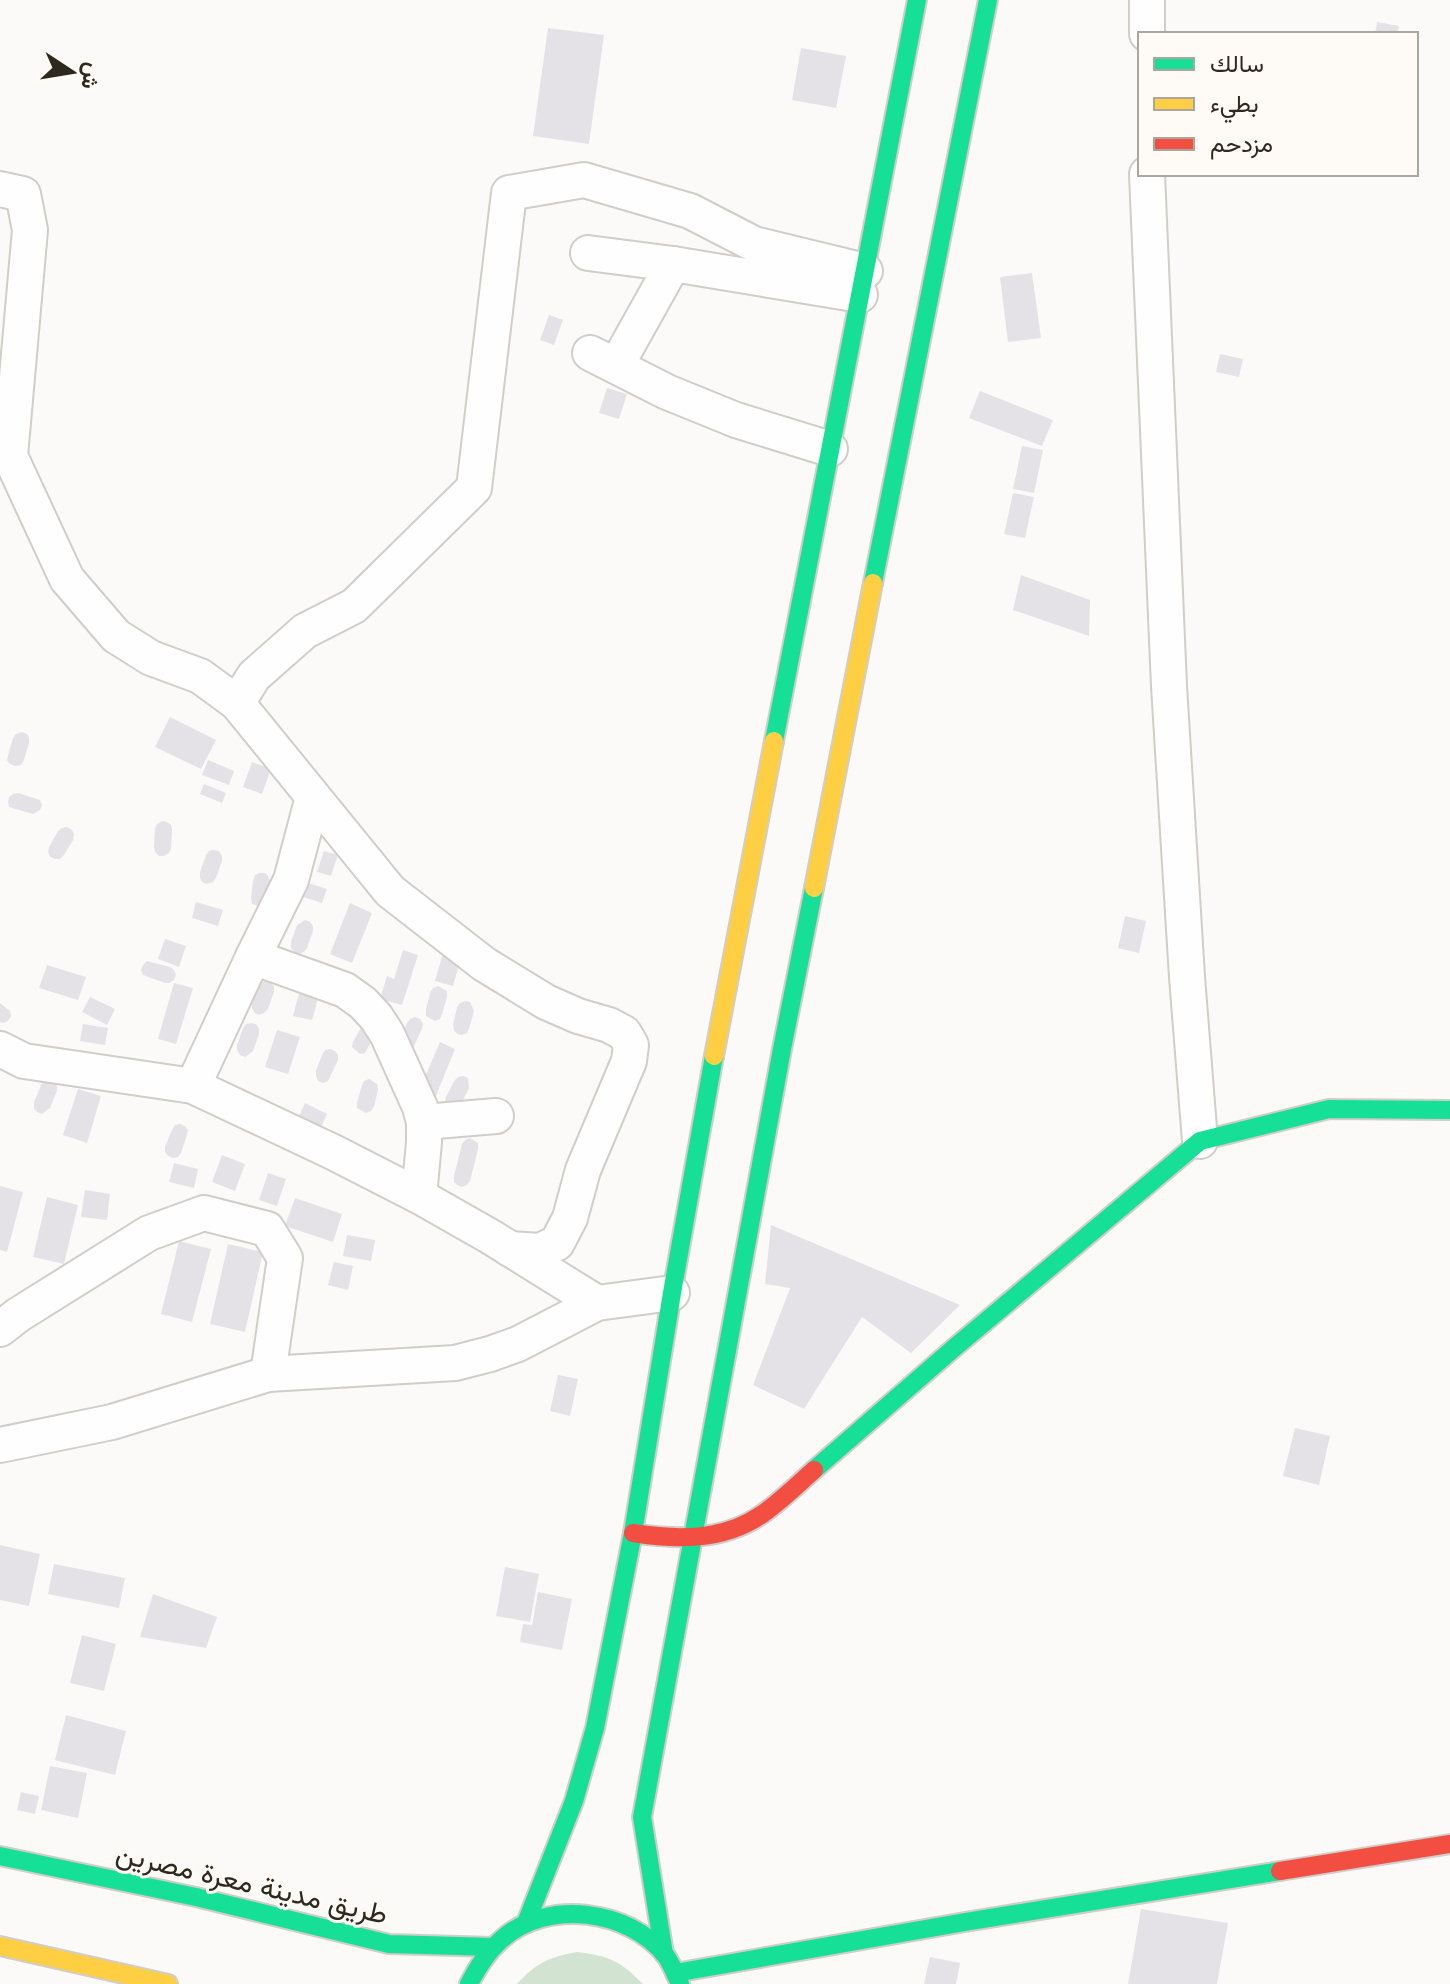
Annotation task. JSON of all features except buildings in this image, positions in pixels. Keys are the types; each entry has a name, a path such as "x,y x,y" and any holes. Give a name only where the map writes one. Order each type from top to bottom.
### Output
{"main road":[{"path":"526,1923 574,1801 595,1728 633,1533 720,1019 917,0"},
{"path":"664,1954 642,1817 785,1034 988,0"},
{"path":"633,1533 692,1538 747,1525 763,1514 1200,1141 1329,1109 1450,1110"},
{"path":"469,1984 473,1973 493,1947 509,1934 526,1923 565,1913 604,1916 641,1933 664,1954 678,1979 902,1932 1450,1844"},
{"name":"طريق مدينة معرة مصرين","path":"0,1856 196,1897 389,1944 493,1947"},
{"path":"0,1946 168,1984"}],"street":[{"path":"1147,0 1147,32"},
{"path":"1147,176 1169,686 1200,1141"},
{"path":"237,703 254,676 305,631 354,606 474,488 509,193 584,180 690,211 754,244 862,283"},
{"path":"0,189 23,194 30,230 8,396 5,464 67,579 116,636 151,658 200,676 237,703 390,891 484,964 546,1002 624,1033 631,1045 629,1061 583,1170 570,1218 557,1243 540,1251 510,1249"},
{"path":"588,253 862,283"},
{"path":"673,264 603,359 667,392 736,420 830,449"},
{"path":"193,1086 291,880 313,797"},
{"path":"253,957 345,990 376,1017 414,1091 424,1122 419,1196"},
{"path":"0,1049 24,1061 193,1086 419,1196 597,1303"},
{"path":"424,1122 496,1116"},
{"path":"6,1312 149,1233 204,1213 267,1229 285,1258 268,1374"},
{"path":"0,1445 112,1422 268,1374 455,1363 518,1344 597,1303 672,1293"}],"green space":[{"path":"577,1952 614,1961 643,1984 517,1984 544,1962"}],"traffic: fast":[{"path":"774,741 917,0"},
{"path":"873,583 988,0"},
{"path":"664,1954 642,1817 814,888"},
{"path":"526,1923 574,1801 595,1728 633,1533 714,1056"},
{"path":"814,1470 1200,1141 1329,1109 1450,1110"},
{"path":"0,1856 196,1897 389,1944 493,1947"},
{"path":"675,1973 1280,1871"},
{"path":"469,1984 483,1960 502,1939 520,1926 564,1914 610,1919 631,1928 650,1940 666,1956 680,1984"}],"traffic: slow":[{"path":"814,888 873,583"},
{"path":"714,1056 774,741"},
{"path":"0,1946 168,1984"}],"traffic: jam":[{"path":"633,1533 683,1537 731,1530 768,1510 814,1470"},
{"path":"1280,1871 1450,1844"}]}
